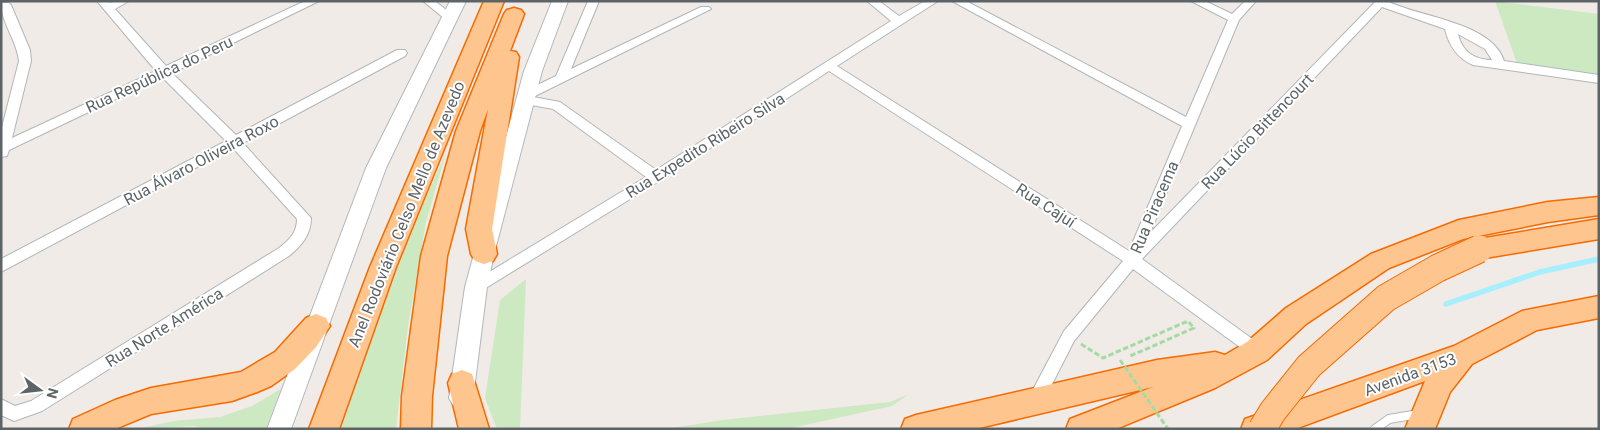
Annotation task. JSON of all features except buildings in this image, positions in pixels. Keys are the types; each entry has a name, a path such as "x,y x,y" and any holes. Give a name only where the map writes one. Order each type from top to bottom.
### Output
{"highway":[{"path":"484,254 479,229 496,137 509,5"},
{"name":"Anel Rodoviário Celso Mello de Azevedo","path":"324,429 343,370 381,270 509,5"},
{"name":"Anel Rodoviário Celso Mello de Azevedo","path":"416,429 417,396 434,256 468,131 509,5"},
{"path":"1081,429 1205,379 1250,355 1296,316 1380,261 1459,230 1548,212 1599,206"},
{"path":"1262,429 1272,411 1309,366 1386,298 1438,268 1479,249 1599,230"},
{"name":"Avenida 3153","path":"1256,429 1463,355 1532,319 1587,313"},
{"path":"84,429 130,408 152,401 248,384 283,364 305,342 316,326"},
{"path":"916,429 1035,400 1250,355"},
{"path":"1424,420 1438,384 1463,355"},
{"path":"462,383 474,429"}],"main road":[{"path":"460,429 462,383 476,286 533,71 560,1"},
{"path":"279,429 376,168 453,9"}],"street":[{"path":"106,4 124,1"},
{"name":"Rua República do Peru","path":"3,150 314,1"},
{"path":"428,1 453,9"},
{"path":"561,79 594,1"},
{"path":"872,1 899,21"},
{"name":"Rua Expedito Ribeiro Silva","path":"476,286 656,177 933,1"},
{"path":"957,1 1189,124"},
{"path":"1196,1 1234,19"},
{"name":"Rua Piracema","path":"1035,400 1070,336 1132,260 1234,19 1251,1"},
{"path":"1381,2 1476,38 1494,52 1498,61 1494,64"},
{"name":"Rua Lúcio Bittencourt","path":"1132,260 1381,2"},
{"path":"106,4 164,72 235,142"},
{"path":"3,6 24,50 25,61 3,150"},
{"path":"527,98 561,79 705,9"},
{"path":"1452,28 1455,46 1460,52 1478,63 1599,79"},
{"name":"Rua Álvaro Oliveira Roxo","path":"1,266 400,53"},
{"name":"Rua Cajuí","path":"829,66 1132,260 1250,355"},
{"path":"527,98 556,105 656,177"},
{"name":"Rua Norte América","path":"8,410 36,406 284,252 298,240 304,228 304,218 235,142"}],"lane":[{"path":"1375,429 1389,419 1424,420"}],"path":[{"path":"1070,336 1103,358 1188,321 1194,328 1120,360 1168,429"}],"green space":[{"path":"1495,1 1599,14 1599,76 1518,66"},
{"path":"446,153 426,222 408,326 396,429 339,429 346,400 397,262"},
{"path":"526,279 520,429 497,429 485,398 500,300"},
{"path":"281,389 266,429 203,429 195,426 137,429 174,421 220,417 252,406"},
{"path":"909,394 892,406 787,429 665,429 723,420 890,402"}],"waterway":[{"path":"1446,304 1540,272 1599,259"}]}
